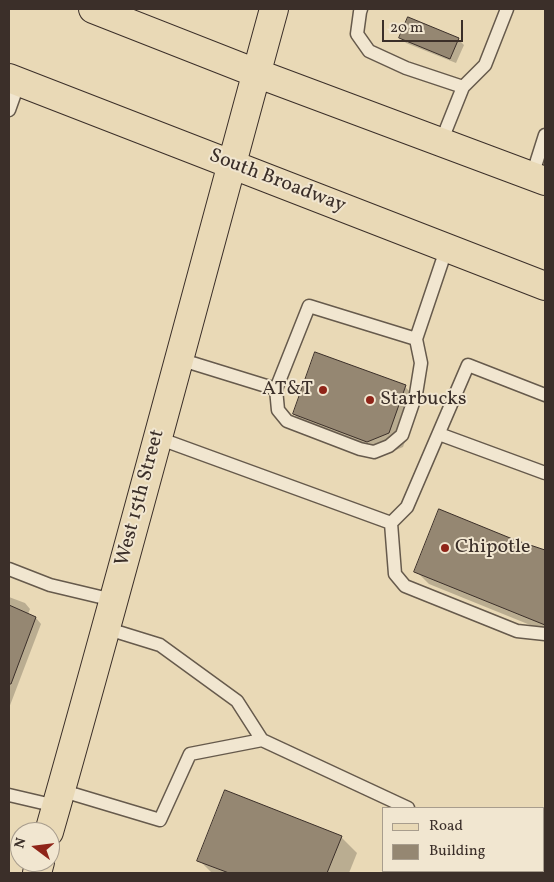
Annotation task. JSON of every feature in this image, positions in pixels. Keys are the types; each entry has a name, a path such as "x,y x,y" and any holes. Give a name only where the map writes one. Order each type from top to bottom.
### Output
{"main road":[{"path":"93,9 256,73 539,179"},
{"name":"West 15th Street","path":"52,822 274,9"},
{"name":"South Broadway","path":"14,80 545,286"}],"lane":[{"path":"361,9 357,34 368,51 406,68 463,87"},
{"path":"441,142 463,87 485,64 507,9"},
{"path":"9,110 14,80"},
{"path":"539,179 545,135"},
{"path":"416,339 309,306 276,389 278,410 287,421 360,449 374,452 389,446 402,435 416,394 421,363 416,339 447,248"},
{"path":"179,359 276,389"},
{"path":"545,394 468,365 407,507 391,523 395,574 405,586 517,631 545,634"},
{"path":"439,434 545,473"},
{"path":"158,438 391,523"},
{"path":"9,569 50,585 113,600"},
{"path":"105,628 160,645 237,701 262,740 406,807"},
{"path":"9,795 58,798 160,820 190,754 262,740"}],"building":[{"path":"408,17 459,38 450,59 399,38"},
{"path":"315,352 406,385 389,433 367,442 293,414"},
{"path":"439,509 545,550 545,625 414,572"},
{"path":"9,605 36,617 11,684 9,684"},
{"path":"225,790 342,836 327,873 229,873 197,861"}],"place":[{"name":"AT&T","path":"323,390"},
{"name":"Starbucks","path":"370,400"},
{"name":"Chipotle","path":"445,548"}]}
